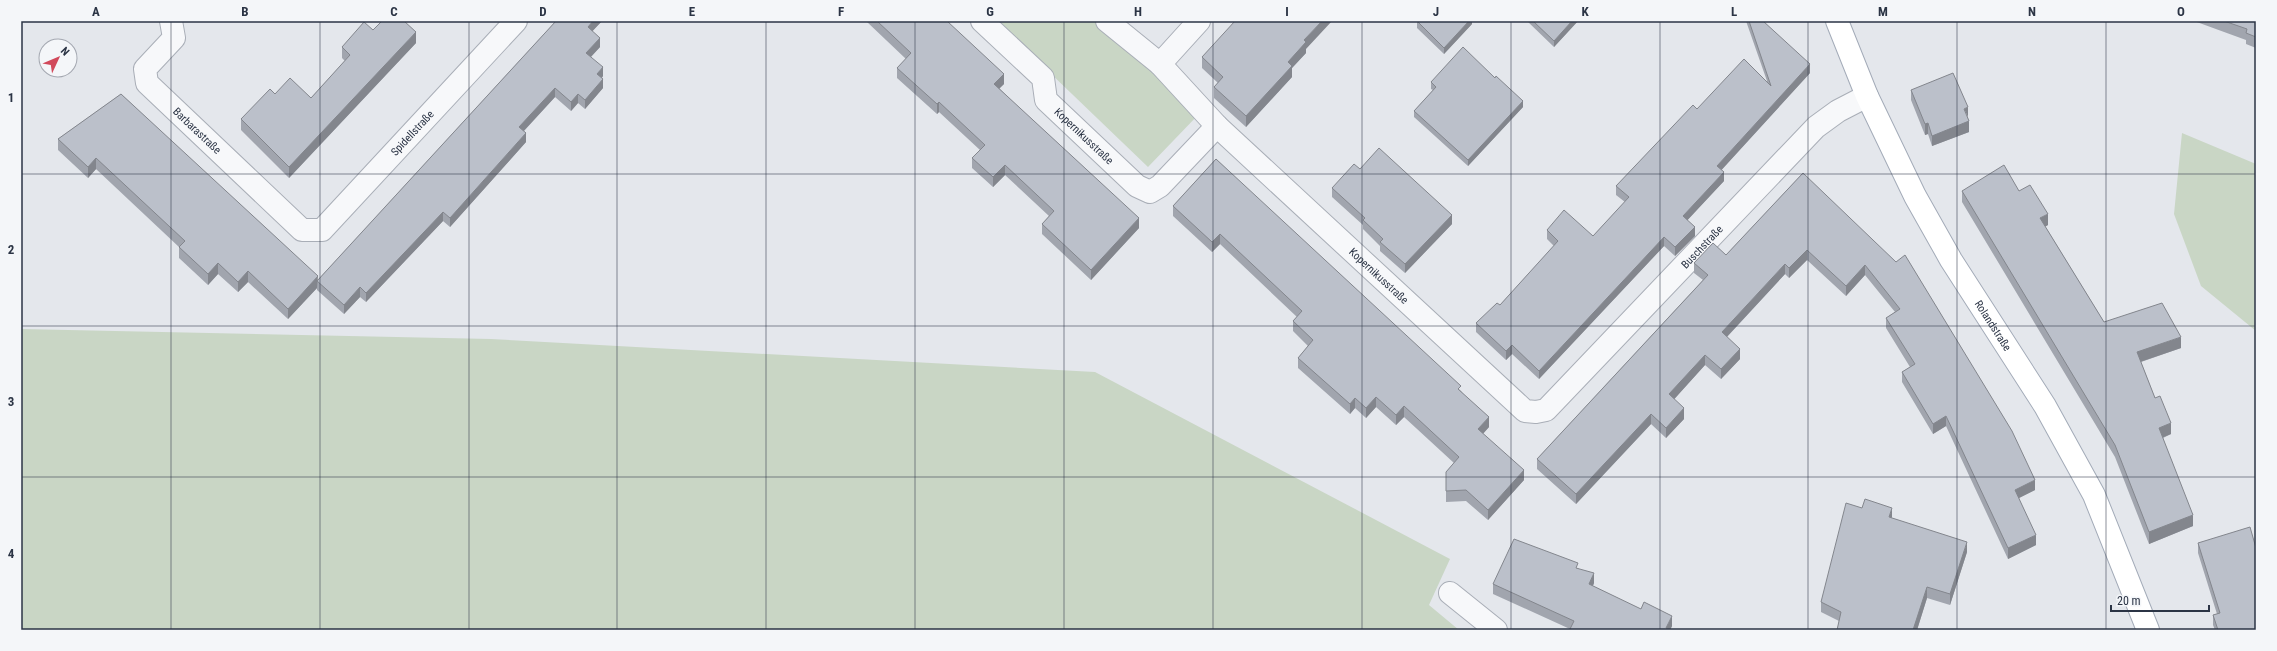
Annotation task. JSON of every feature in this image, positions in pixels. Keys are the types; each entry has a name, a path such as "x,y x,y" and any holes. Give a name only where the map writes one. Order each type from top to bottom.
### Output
{"main road":[{"name":"Rolandstraße","path":"1837,21 1867,96 1915,196 1951,260 2045,406 2094,495 2148,630"}],"street":[{"name":"Barbarastraße","path":"171,21 174,38 145,69 147,83 302,230"},
{"name":"Spidellstraße","path":"302,230 322,230 516,21"},
{"name":"Kopernikusstraße","path":"982,21 1043,78 1046,100 1137,186 1150,192 1160,186 1217,126"},
{"name":"Kopernikusstraße","path":"1107,21 1160,64 1217,126 1525,411 1536,412 1546,410"},
{"path":"1160,64 1200,21"},
{"name":"Buschstraße","path":"1546,410 1816,127 1838,111 1867,96"},
{"path":"1450,594 1496,630"}],"green space":[{"path":"996,21 1101,21 1199,114 1148,167"},
{"path":"2182,133 2256,164 2256,331 2201,286 2174,214"},
{"path":"21,329 491,339 1095,372 1450,559 1429,605 1459,630 21,630"}],"building":[{"path":"382,21 404,21 416,32 289,167 241,119 270,89 275,94 290,78 311,98 350,55 342,47 364,22 373,30"},
{"path":"556,21 593,21 588,27 600,38 586,53 603,67 597,74 603,79 585,100 578,94 571,102 555,88 519,127 526,133 450,218 443,212 366,293 360,287 344,305 317,281"},
{"path":"877,21 947,21 1004,74 994,84 1139,218 1091,270 1042,224 1054,211 1005,165 993,177 972,158 985,145 939,102 937,104 897,68 911,53"},
{"path":"1235,21 1322,21 1304,40 1306,42 1288,62 1292,66 1246,116 1214,87 1223,77 1202,57"},
{"path":"1417,21 1469,21 1444,48"},
{"path":"1533,21 1572,21 1554,41"},
{"path":"1749,21 1763,21 1810,64 1717,166 1724,172 1683,216 1695,227 1675,247 1664,237 1539,371 1512,345 1506,351 1476,323 1497,303 1500,305 1558,241 1547,230 1564,210 1593,236 1629,197 1616,186 1693,105 1697,109 1744,59 1771,86"},
{"path":"2224,21 2256,21 2256,37 2246,33 2247,29"},
{"path":"1463,47 1495,78 1496,76 1523,101 1468,160 1414,111 1436,87 1431,82"},
{"path":"1953,73 1968,107 1964,109 1969,121 1932,136 1928,123 1925,124 1911,90"},
{"path":"121,94 318,276 288,309 248,271 238,282 218,263 208,274 179,247 185,241 96,158 88,167 58,139"},
{"path":"1379,148 1452,215 1405,264 1380,242 1383,239 1363,220 1365,218 1332,188 1354,164 1360,169"},
{"path":"1216,159 1461,386 1458,389 1489,417 1478,429 1524,470 1488,510 1466,490 1446,491 1446,472 1459,457 1404,406 1396,415 1376,397 1366,408 1355,398 1350,404 1298,358 1313,340 1293,321 1302,311 1220,234 1212,242 1173,206"},
{"path":"2004,165 2019,191 2030,185 2048,214 2040,218 2104,322 2162,303 2181,337 2137,352 2155,398 2160,396 2171,423 2159,428 2193,515 2149,532 2115,445 1962,191"},
{"path":"1803,173 1896,262 1905,255 2012,431 2035,480 2015,490 2036,535 2008,548 1946,416 1933,424 1902,372 1915,364 1886,318 1900,309 1865,265 1846,286 1807,250 1789,268 1785,264 1722,332 1740,349 1721,369 1705,355 1669,394 1684,408 1666,428 1651,414 1576,494 1537,459 1708,275 1694,263 1713,243 1726,255"},
{"path":"1865,499 1892,508 1889,517 1967,542 1950,594 1927,587 1913,630 1837,630 1841,612 1821,602 1846,503 1862,508"},
{"path":"2250,527 2256,548 2256,630 2218,630 2213,615 2220,613 2198,543"},
{"path":"1514,539 1578,563 1576,568 1594,573 1589,584 1641,609 1644,602 1672,616 1666,628 1670,630 1570,629 1574,621 1493,584"}]}
